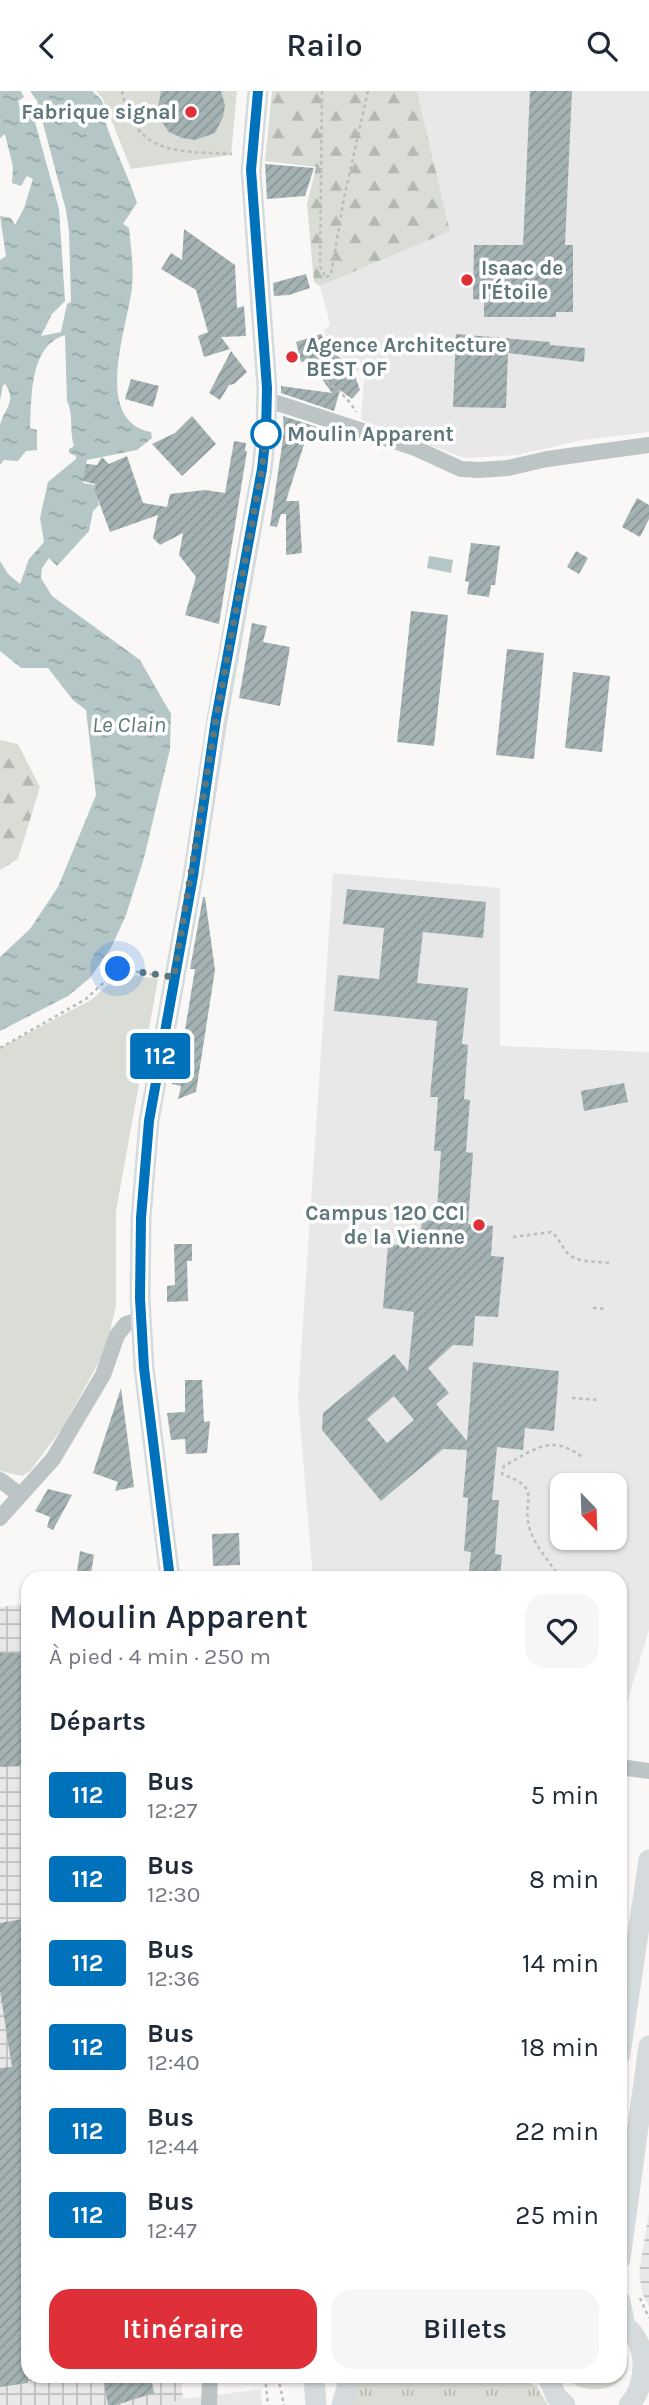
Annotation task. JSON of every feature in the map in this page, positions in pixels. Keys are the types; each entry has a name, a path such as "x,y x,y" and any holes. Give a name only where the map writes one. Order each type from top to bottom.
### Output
{"main road":[{"path":"169,1571 144,1368 141,1218 149,1121 216,719 262,469 268,400 252,194 252,149 258,91"},
{"path":"627,2007 649,1860"},
{"path":"627,2208 649,2046"},
{"path":"627,2328 636,2336 647,2362 646,2377 641,2390 629,2405"},
{"path":"314,2383 316,2405"},
{"path":"342,2405 348,2383"},
{"path":"539,2383 557,2396"}],"street":[{"path":"268,400 415,448 461,469 480,470 649,445"},
{"path":"0,1518 53,1459 103,1375 117,1335 126,1325 141,1319"},
{"path":"0,1480 20,1495"},
{"path":"627,1768 649,1771"},
{"path":"209,2405 210,2383"}],"path":[{"path":"122,91 133,125 159,146 176,151 234,154"},
{"path":"322,91 320,266 326,278 331,274 368,91"},
{"path":"306,362 350,402 363,432"},
{"path":"0,1048 86,999 118,969 174,977"},
{"path":"513,1237 551,1232 571,1256 580,1260 612,1263"},
{"path":"593,1308 606,1309"},
{"path":"572,1398 599,1400"},
{"path":"555,1571 530,1531 527,1513 529,1495 526,1486 502,1474 504,1466 547,1443 560,1444 582,1457"},
{"path":"629,2297 649,2318"},
{"path":"266,2383 268,2405"},
{"path":"279,2383 284,2405"}],"shaded area":[{"name":"Isaac de l'Étoile","path":"417,91 649,91 649,432 583,440 517,455 465,458 361,420 364,377 328,344 324,331 330,324 320,286 450,231"},
{"name":"Campus 120 CCI de la Vienne","path":"333,873 500,888 500,1046 649,1052 649,1630 627,1703 627,1571 312,1571 298,1398"},
{"path":"21,1605 21,2383 182,2383 183,2399 164,2405 0,2405 0,1607"},
{"path":"649,2212 649,2307 642,2293 639,2273"},
{"path":"261,2389 262,2405 164,2405 183,2399"}],"green space":[{"path":"96,91 237,91 231,155 131,169 103,99"},
{"path":"272,91 417,91 450,231 320,286 314,282 307,204 316,167 265,161"},
{"path":"0,740 18,744 40,787 18,859 0,870"},
{"path":"121,973 158,979 116,1211 116,1306 105,1351 63,1427 30,1471 22,1476 0,1471 0,1048 91,1000"},
{"path":"356,2383 529,2383 537,2387 548,2405 350,2405"},
{"path":"574,2383 616,2383 602,2389"}],"water":[{"name":"Le Clain","path":"0,91 21,91 24,97 18,101 20,107 30,104 59,209 65,301 52,314 41,336 61,332 67,304 71,302 69,231 66,210 37,101 30,91 92,91 101,99 109,116 105,121 137,203 123,224 129,228 133,281 120,348 118,392 122,410 133,424 151,432 152,438 137,450 87,460 83,483 95,485 99,505 93,511 89,531 57,566 49,558 42,568 41,578 52,596 140,660 171,714 170,749 144,858 126,915 111,948 90,978 68,996 0,1031 0,957 30,929 58,887 96,795 86,710 73,700 48,668 21,668 0,651 0,561 8,574 20,584 29,559 44,542 40,518 48,482 76,459 76,456 69,453 69,449 74,446 67,401 65,335 53,341 45,350 35,374 30,428 37,430 37,450 26,451 18,461 4,460 0,465 0,425 10,396 5,384 0,401 0,260 6,256 0,216 11,218 15,225 24,208 33,179 27,176 21,186 12,183 13,167 5,134 0,138"},
{"path":"429,556 453,560 451,573 427,568"}],"building":[{"name":"Fabrique signal","path":"161,91 221,91 225,105 223,117 215,133 195,140 169,132 161,121 158,108"},
{"path":"530,91 572,91 565,245 573,245 573,312 556,312 556,317 484,317 484,300 473,299 474,245 523,245"},
{"path":"265,164 314,168 305,196 267,199"},
{"path":"184,229 235,265 237,308 244,306 246,336 221,337 230,349 204,357 198,336 208,332 196,290 161,269 171,253 182,260"},
{"path":"306,274 310,288 289,295 274,296 273,283"},
{"path":"321,334 329,349 352,367 360,390 352,399 340,390 334,411 281,393 281,386 332,393 309,361 301,362 296,342"},
{"path":"456,334 550,342 550,345 585,348 584,362 508,353 506,408 453,407"},
{"path":"231,351 247,372 234,384 229,385 220,400 209,393"},
{"path":"131,379 159,386 153,407 125,399"},
{"path":"192,416 216,444 182,476 152,444 175,433"},
{"path":"283,416 329,431 327,436 319,434 318,438 307,435 286,501 299,501 302,553 286,555 286,514 281,514 277,527 270,526 284,432"},
{"path":"234,441 246,443 247,451 219,624 185,615 196,577 179,555 183,533 160,545 153,538 158,515 110,532 95,484 83,481 86,464 97,465 102,457 109,464 127,456 143,503 167,507 170,494 205,490 225,493"},
{"path":"637,498 649,505 649,519 640,537 622,527"},
{"path":"471,543 500,546 495,585 491,585 489,597 467,594 469,582 465,581"},
{"path":"576,551 588,558 579,574 567,567"},
{"path":"411,611 448,615 434,746 397,742"},
{"path":"252,623 267,626 263,642 290,647 280,706 239,698"},
{"path":"507,649 544,653 534,759 496,755"},
{"path":"573,672 610,676 602,752 565,748"},
{"path":"347,889 486,902 483,938 423,932 417,983 468,988 462,1044 468,1045 464,1099 470,1100 466,1152 473,1153 468,1224 493,1226 491,1256 504,1257 498,1317 475,1316 473,1346 453,1345 428,1368 449,1393 436,1404 467,1441 473,1362 559,1371 554,1431 525,1428 523,1450 497,1447 492,1500 499,1500 495,1554 502,1555 501,1571 469,1571 471,1552 464,1551 468,1498 463,1497 467,1450 443,1449 381,1501 322,1430 323,1413 394,1354 408,1371 414,1312 383,1308 388,1244 419,1247 422,1220 436,1221 441,1151 434,1151 438,1097 430,1097 437,1021 334,1011 338,975 379,979 384,928 343,924","holes":["394,1396 414,1420 387,1443 367,1419"]},
{"path":"203,897 215,970 196,1092 178,1099 181,1086 172,1084 177,1052 181,1053 185,1030 195,969 190,969"},
{"path":"624,1083 628,1102 584,1111 581,1091"},
{"path":"174,1244 192,1244 192,1261 187,1261 188,1301 167,1302 167,1286 175,1285"},
{"path":"185,1380 202,1380 204,1422 210,1421 207,1453 186,1454 185,1439 171,1440 167,1413 185,1412"},
{"path":"121,1388 134,1487 115,1491 118,1482 93,1473"},
{"path":"48,1489 72,1495 53,1530 47,1527 50,1517 35,1511"},
{"path":"239,1533 240,1565 213,1566 212,1534"},
{"path":"80,1551 94,1555 91,1571 77,1571"},
{"path":"0,1653 21,1653 21,1766 0,1767"},
{"path":"21,1919 21,2383 28,2383 0,2387 0,2068 12,2067 0,1991 0,1923"},
{"path":"104,2383 152,2383 154,2393 108,2405"}],"bus line":[{"name":"112","path":"169,1571 144,1368 140,1298 141,1218 149,1121 193,876 216,719 262,469 266,432 268,400 251,170 258,91"}],"place":[{"name":"Fabrique signal","path":"191,112"},
{"name":"Isaac de l'Étoile","path":"467,280"},
{"name":"Agence Architecture BEST OF","path":"292,357"},
{"name":"Moulin Apparent","path":"266,434"},
{"name":"Campus 120 CCI de la Vienne","path":"479,1225"}],"route":[{"path":"118,969 174,977 266,434"}]}
